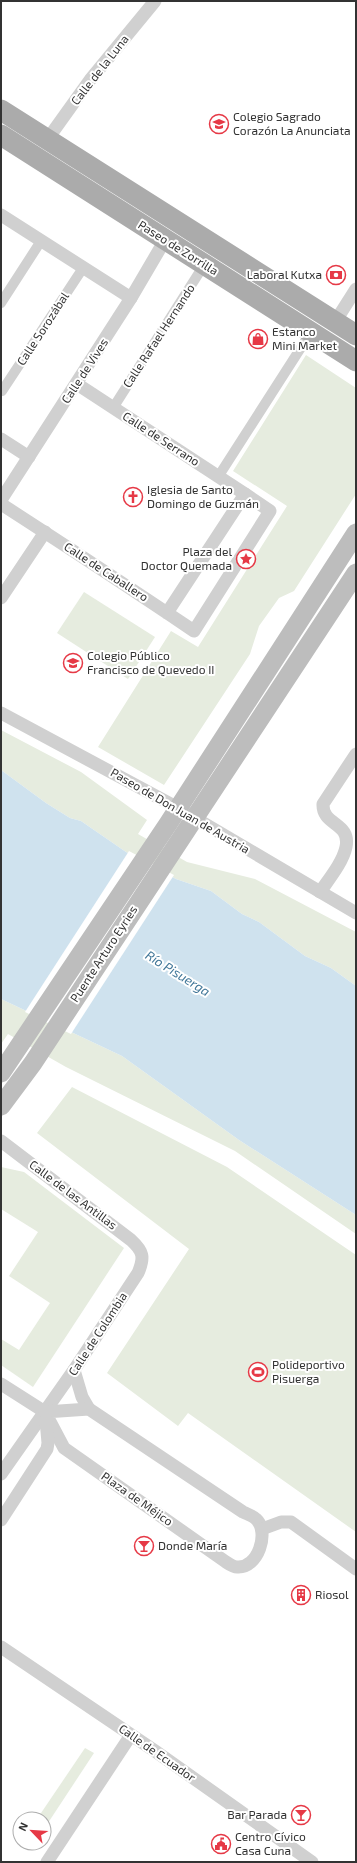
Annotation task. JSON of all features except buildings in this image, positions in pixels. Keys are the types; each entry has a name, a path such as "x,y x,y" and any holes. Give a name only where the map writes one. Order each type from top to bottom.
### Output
{"main road":[{"name":"Paseo de Zorrilla","path":"1,110 356,335"},
{"name":"Paseo de Zorrilla","path":"1,135 356,360"},
{"path":"168,840 356,533"},
{"path":"186,812 356,572"},
{"name":"Puente Arturo Eyries","path":"1,1073 168,840"},
{"name":"Puente Arturo Eyries","path":"1,1106 33,1063 168,840"}],"street":[{"name":"Calle de la Luna","path":"47,140 90,80 155,1"},
{"path":"1,215 131,298"},
{"name":"Calle de Vives","path":"1,500 131,298 165,240"},
{"path":"1,303 41,241"},
{"name":"Calle Rafael Hernando","path":"113,408 204,265"},
{"name":"Calle Sorozábal","path":"2,391 83,268"},
{"path":"335,322 356,288"},
{"path":"218,477 311,332"},
{"name":"Calle de Serrano","path":"76,384 245,494"},
{"path":"1,439 29,457"},
{"path":"245,494 270,512 194,631 167,613 245,494"},
{"name":"Calle de Caballero","path":"1,504 167,613"},
{"path":"1,598 45,532"},
{"name":"Paseo de Don Juan de Austria","path":"1,712 186,812 356,913"},
{"path":"320,892 343,856 351,837 342,828 325,816 322,811 323,804 356,754"},
{"name":"Calle de las Antillas","path":"1,1141 131,1240 142,1252"},
{"name":"Calle de Colombia","path":"1,1474 74,1370 138,1273 141,1267 142,1252"},
{"path":"74,1370 82,1397 89,1409 243,1512 257,1519 262,1529 281,1522 291,1522 356,1569"},
{"path":"1,1384 45,1412 89,1409"},
{"path":"1,1520 47,1449 48,1443 45,1412"},
{"name":"Plaza de Méjico","path":"45,1412 64,1448 226,1562 237,1568 247,1565 259,1553 262,1539 262,1529"},
{"name":"Calle de Ecuador","path":"1,1647 131,1735 312,1862"},
{"path":"47,1862 131,1735"}],"shaded area":[{"name":"Plaza del Doctor Quemada","path":"306,355 356,388 356,494 294,591 279,598 259,626 250,654 164,785 98,747 171,631 198,647 287,506 233,471"},
{"path":"84,592 155,637 128,679 57,633"},
{"path":"1,730 81,772 147,820 138,834 187,862 255,879 356,932 356,986 331,968 305,956 259,922 242,914 211,891 176,879 126,852 81,821 70,818 46,803 1,770"},
{"path":"1,999 122,1056 239,1140 356,1215 356,1234 235,1151 66,1067 8,1034 1,1044"},
{"path":"72,1087 227,1167 356,1255 356,1532 188,1413 178,1426 107,1373 189,1249 37,1133"},
{"path":"1,1167 24,1172 124,1248 33,1387 1,1365 1,1339 19,1350 50,1303 9,1276 38,1232 1,1209"},
{"path":"85,1748 94,1753 52,1817 52,1811 42,1811"}],"water":[{"name":"Río Pisuerga","path":"1,770 46,803 70,818 81,821 126,852 176,879 211,891 242,914 259,922 305,956 331,968 356,986 356,1215 239,1140 122,1056 1,999"}],"pier":[{"path":"129,851 174,875 71,1034 25,1012"}],"place":[{"name":"Colegio Sagrado Corazón La Anunciata","path":"219,124"},
{"name":"Laboral Kutxa","path":"336,275"},
{"name":"Estanco Mini Market","path":"258,339"},
{"name":"Iglesia de Santo Domingo de Guzmán","path":"133,497"},
{"name":"Plaza del Doctor Quemada","path":"246,559"},
{"name":"Colegio Público Francisco de Quevedo II","path":"73,663"},
{"name":"Polideportivo Pisuerga","path":"258,1372"},
{"name":"Donde María","path":"144,1546"},
{"name":"Riosol","path":"301,1595"},
{"name":"Bar Parada","path":"301,1815"},
{"name":"Centro Cívico Casa Cuna","path":"221,1844"}]}
